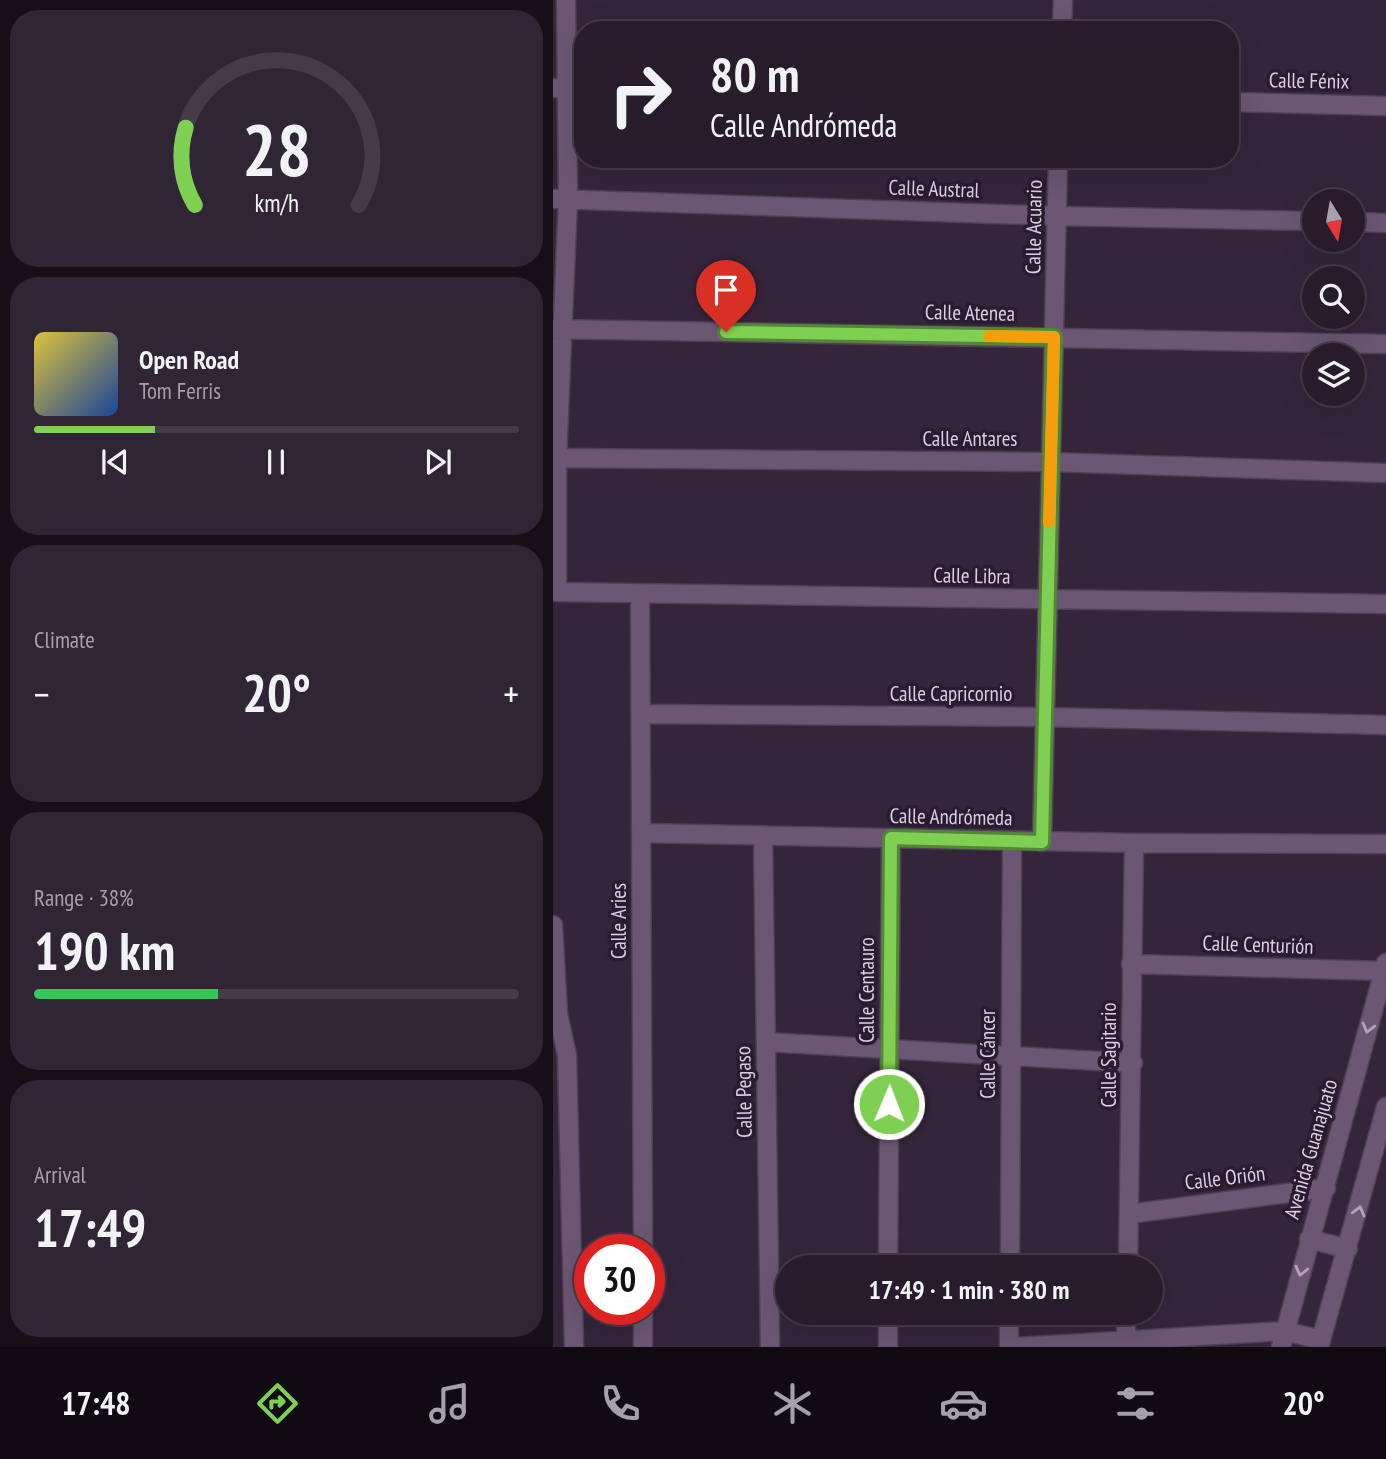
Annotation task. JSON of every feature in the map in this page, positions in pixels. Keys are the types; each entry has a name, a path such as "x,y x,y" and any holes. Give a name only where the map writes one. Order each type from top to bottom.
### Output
{"street":[{"path":"561,595 555,458 560,199 568,89 566,0"},
{"path":"1062,21 1063,0"},
{"name":"Calle Fénix","path":"1239,102 1386,106"},
{"name":"Calle Acuario","path":"1042,842 1058,168"},
{"name":"Calle Austral","path":"560,199 1057,216 1302,221"},
{"path":"1365,222 1386,223"},
{"name":"Calle Atenea","path":"557,330 1386,344"},
{"name":"Calle Antares","path":"555,458 1049,462 1386,473"},
{"name":"Calle Libra","path":"561,595 640,593 1386,604"},
{"name":"Calle Aries","path":"640,593 643,1234"},
{"name":"Calle Capricornio","path":"642,714 1044,717 1386,725"},
{"name":"Calle Andrómeda","path":"642,833 1042,842 1386,844"},
{"name":"Calle Pegaso","path":"763,835 770,1347"},
{"name":"Calle Centauro","path":"888,1255 891,838"},
{"name":"Calle Cáncer","path":"1010,1255 1012,841"},
{"name":"Calle Sagitario","path":"1128,1255 1134,843"},
{"path":"553,925 558,1014 567,1055 574,1347"},
{"name":"Calle Centurión","path":"1131,964 1385,967"},
{"name":"Avenida Guanajuato","path":"1283,1339 1309,1239 1327,1188 1385,967"},
{"path":"766,1042 1133,1063"},
{"path":"1015,1347 1126,1339 1283,1339 1320,1344 1386,1107"},
{"name":"Calle Orión","path":"1129,1214 1327,1188"},
{"path":"1309,1239 1348,1249"},
{"path":"643,1325 643,1347"},
{"path":"888,1325 888,1347"},
{"path":"1009,1325 1009,1347"},
{"path":"1126,1325 1126,1339"}],"slow traffic":[{"path":"989,336 1054,337 1049,522"}],"route":[{"path":"726,332 1054,337 1042,842 891,838 889,1104"}]}
